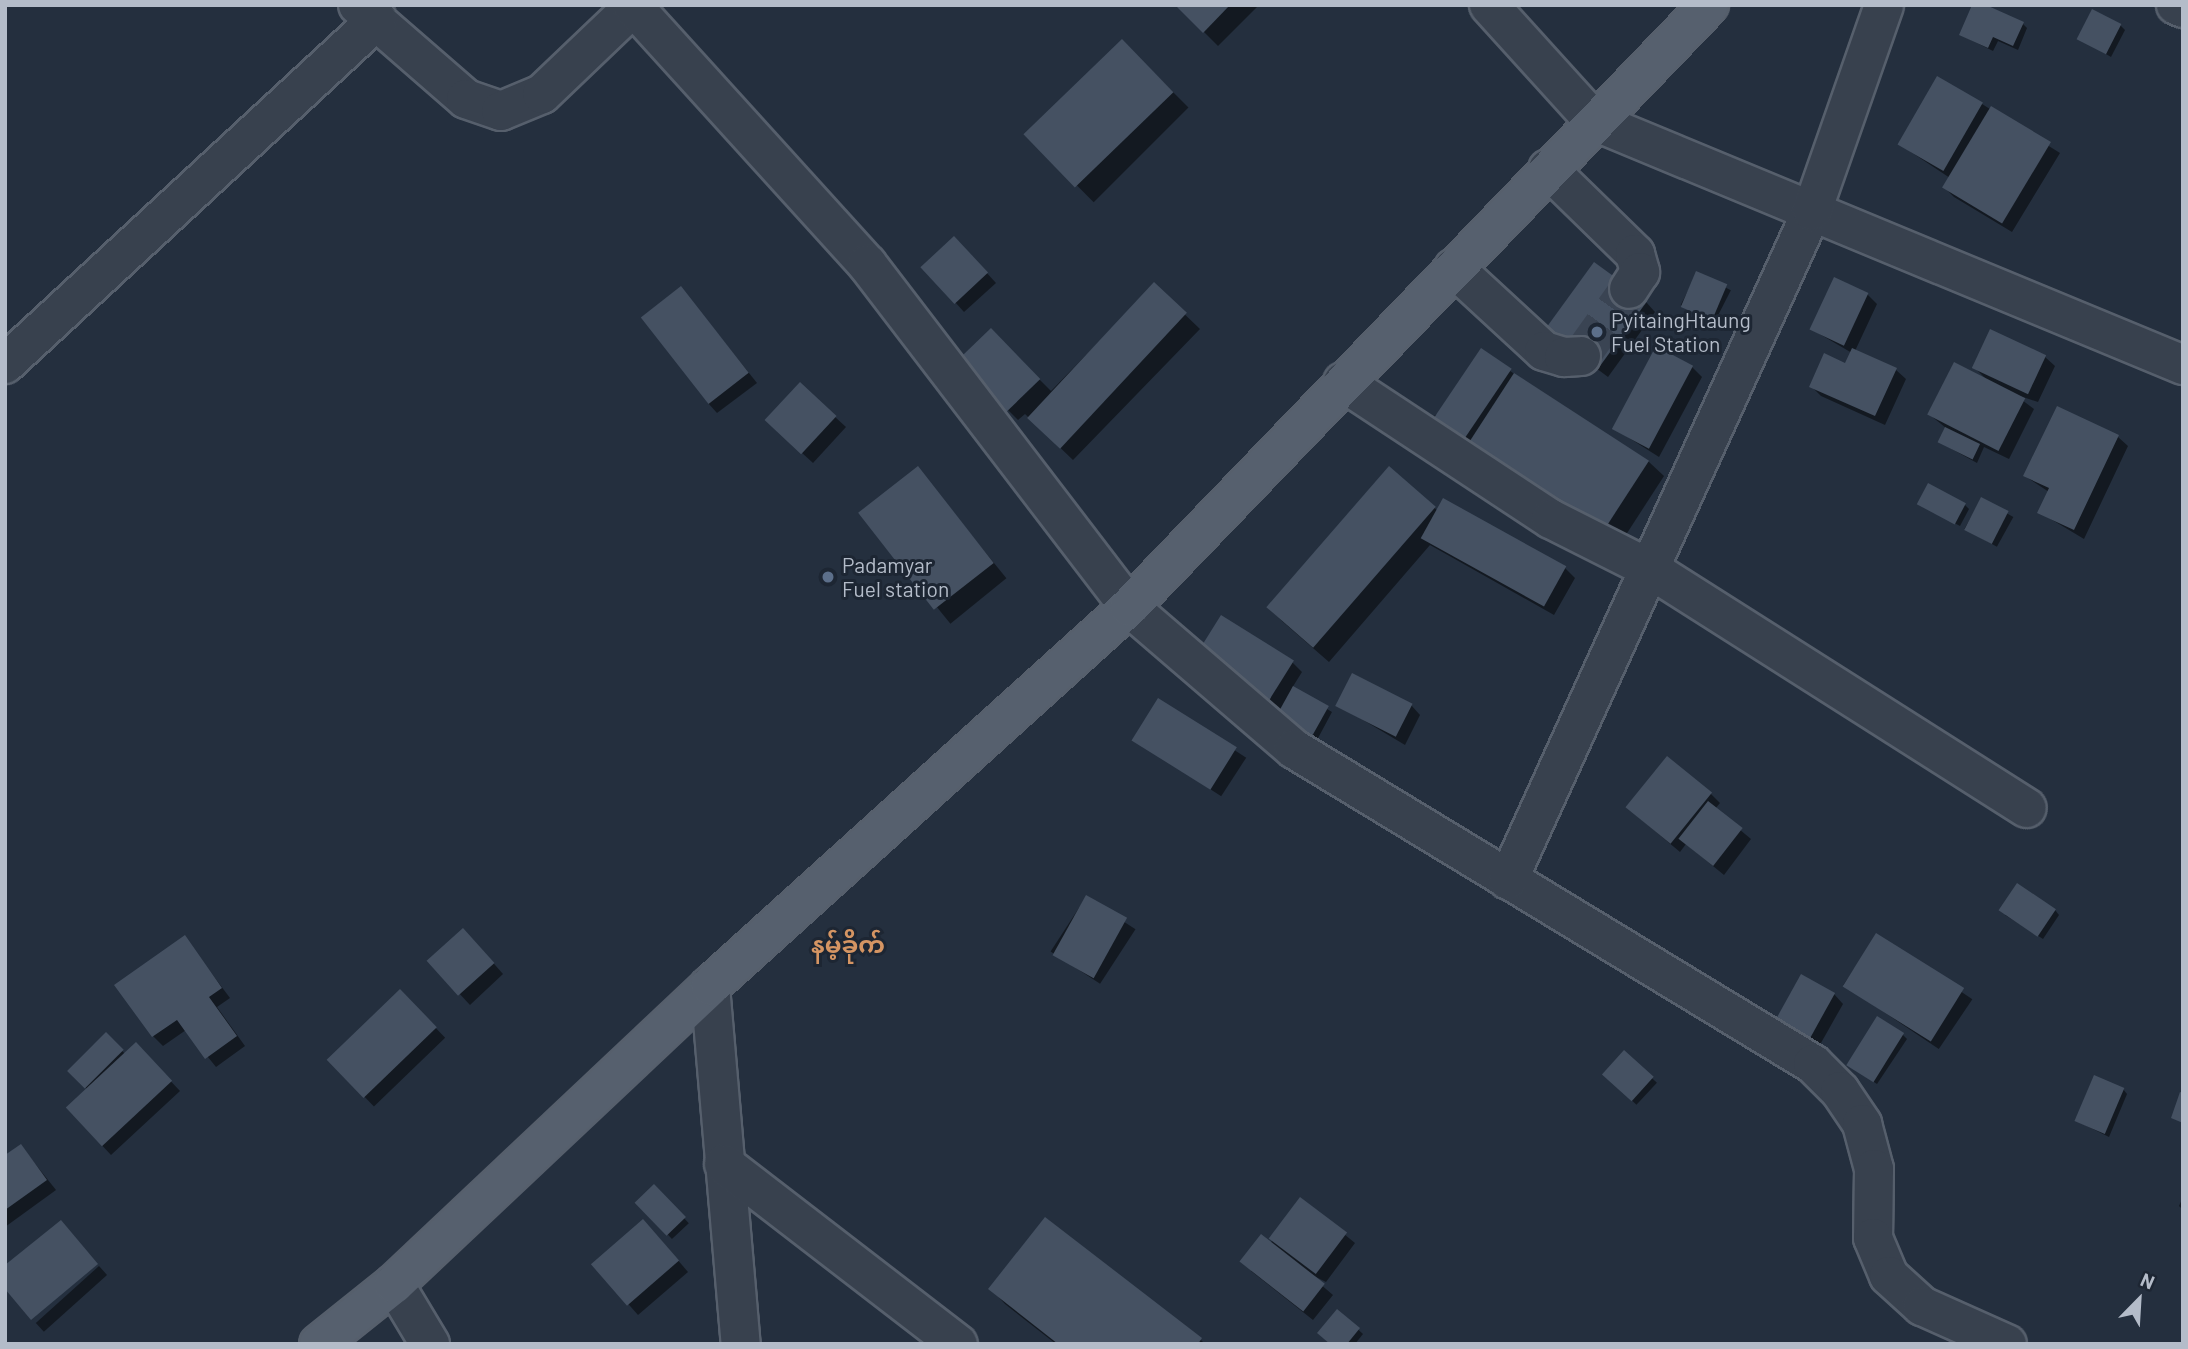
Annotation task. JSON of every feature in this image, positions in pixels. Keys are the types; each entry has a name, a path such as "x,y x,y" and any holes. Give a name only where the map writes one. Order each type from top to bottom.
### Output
{"main road":[{"path":"319,1344 394,1284 710,985 1129,607 1594,121 1709,5"}],"street":[{"path":"1489,5 1594,121 2183,365"},
{"path":"1508,880 1812,211 1884,5"},
{"path":"2176,5 2183,8"},
{"path":"5,364 367,13 466,99 501,111 542,94 633,6 867,264 1129,607 1294,749 1508,880 1759,1027 1812,1064 1840,1091 1862,1124 1874,1169 1873,1238 1889,1276 1922,1306 2007,1344"},
{"path":"1548,169 1635,254 1640,272 1629,289"},
{"path":"1454,268 1544,351 1564,357 1581,356"},
{"path":"1343,382 1551,519 1650,569 2027,808"},
{"path":"710,985 741,1344"},
{"path":"724,1164 958,1344"},
{"path":"394,1284 430,1344"}],"building":[{"path":"1175,5 1230,5 1203,33"},
{"path":"1972,5 1986,5 2024,22 2013,46 1993,37 1988,48 1959,35"},
{"path":"2092,9 2121,24 2106,54 2077,39"},
{"path":"1122,39 1173,92 1075,187 1023,134"},
{"path":"1937,76 1983,102 1943,171 1898,144"},
{"path":"1991,106 2051,142 2002,223 1942,187"},
{"path":"954,236 988,273 954,304 920,267"},
{"path":"1594,262 1647,301 1598,369 1545,330"},
{"path":"1696,271 1727,284 1712,320 1681,307"},
{"path":"1834,277 1868,293 1844,346 1809,330"},
{"path":"1154,282 1187,313 1060,449 1027,418"},
{"path":"681,286 749,373 709,404 641,317"},
{"path":"991,328 1040,379 1006,412 956,361"},
{"path":"1990,329 2046,355 2028,394 1972,368"},
{"path":"1656,346 1693,366 1649,449 1612,429"},
{"path":"1481,348 1512,369 1465,438 1434,418"},
{"path":"1852,348 1897,368 1875,416 1809,387 1824,353 1845,363"},
{"path":"1954,362 2025,398 1998,451 1927,415"},
{"path":"1514,373 1649,461 1603,531 1468,443"},
{"path":"800,382 837,416 801,454 765,420"},
{"path":"2057,406 2119,435 2074,530 2037,513 2049,488 2023,476"},
{"path":"1945,427 1980,444 1973,459 1938,442"},
{"path":"918,466 994,563 934,610 858,513"},
{"path":"1389,466 1436,507 1313,648 1266,607"},
{"path":"1928,483 1966,503 1955,524 1917,504"},
{"path":"1981,497 2009,511 1992,544 1964,530"},
{"path":"1443,498 1566,566 1544,607 1421,538"},
{"path":"1221,615 1294,661 1268,702 1195,657"},
{"path":"1352,673 1413,704 1396,737 1335,706"},
{"path":"1293,686 1329,706 1312,736 1277,716"},
{"path":"1158,698 1237,747 1210,790 1132,740"},
{"path":"1667,756 1712,793 1671,844 1625,807"},
{"path":"1708,801 1743,828 1713,866 1678,839"},
{"path":"2017,883 2056,909 2038,937 1999,910"},
{"path":"1086,895 1127,918 1094,978 1053,955"},
{"path":"463,928 494,963 458,996 427,961"},
{"path":"1876,933 1964,988 1931,1042 1843,986"},
{"path":"185,935 222,988 209,997 237,1036 205,1059 177,1020 152,1037 114,985"},
{"path":"1801,974 1835,993 1808,1042 1774,1023"},
{"path":"400,989 437,1027 363,1098 327,1060"},
{"path":"1877,1016 1904,1033 1873,1082 1846,1065"},
{"path":"106,1032 124,1050 85,1089 67,1071"},
{"path":"136,1042 172,1081 102,1146 66,1107"},
{"path":"1624,1050 1654,1077 1632,1101 1602,1075"},
{"path":"2094,1075 2124,1088 2105,1134 2074,1121"},
{"path":"2180,1092 2183,1093 2183,1123 2171,1118"},
{"path":"21,1144 47,1180 5,1210 5,1155"},
{"path":"654,1184 686,1217 667,1236 635,1203"},
{"path":"1300,1197 1347,1233 1316,1274 1269,1239"},
{"path":"1045,1217 1202,1338 1198,1344 1058,1344 988,1289"},
{"path":"643,1219 679,1261 627,1306 591,1264"},
{"path":"61,1220 98,1264 31,1320 5,1289 5,1265"},
{"path":"1261,1234 1325,1284 1303,1311 1239,1262"},
{"path":"1337,1309 1360,1328 1347,1344 1330,1344 1317,1333"}],"tunnel":[{"path":"1581,356 1629,289"}],"place":[{"name":"PyitaingHtaung Fuel Station","path":"1597,332"},
{"name":"Padamyar Fuel station","path":"828,577"}],"district":[{"name":"နမ့်ခိုက်","path":"848,944"}]}
